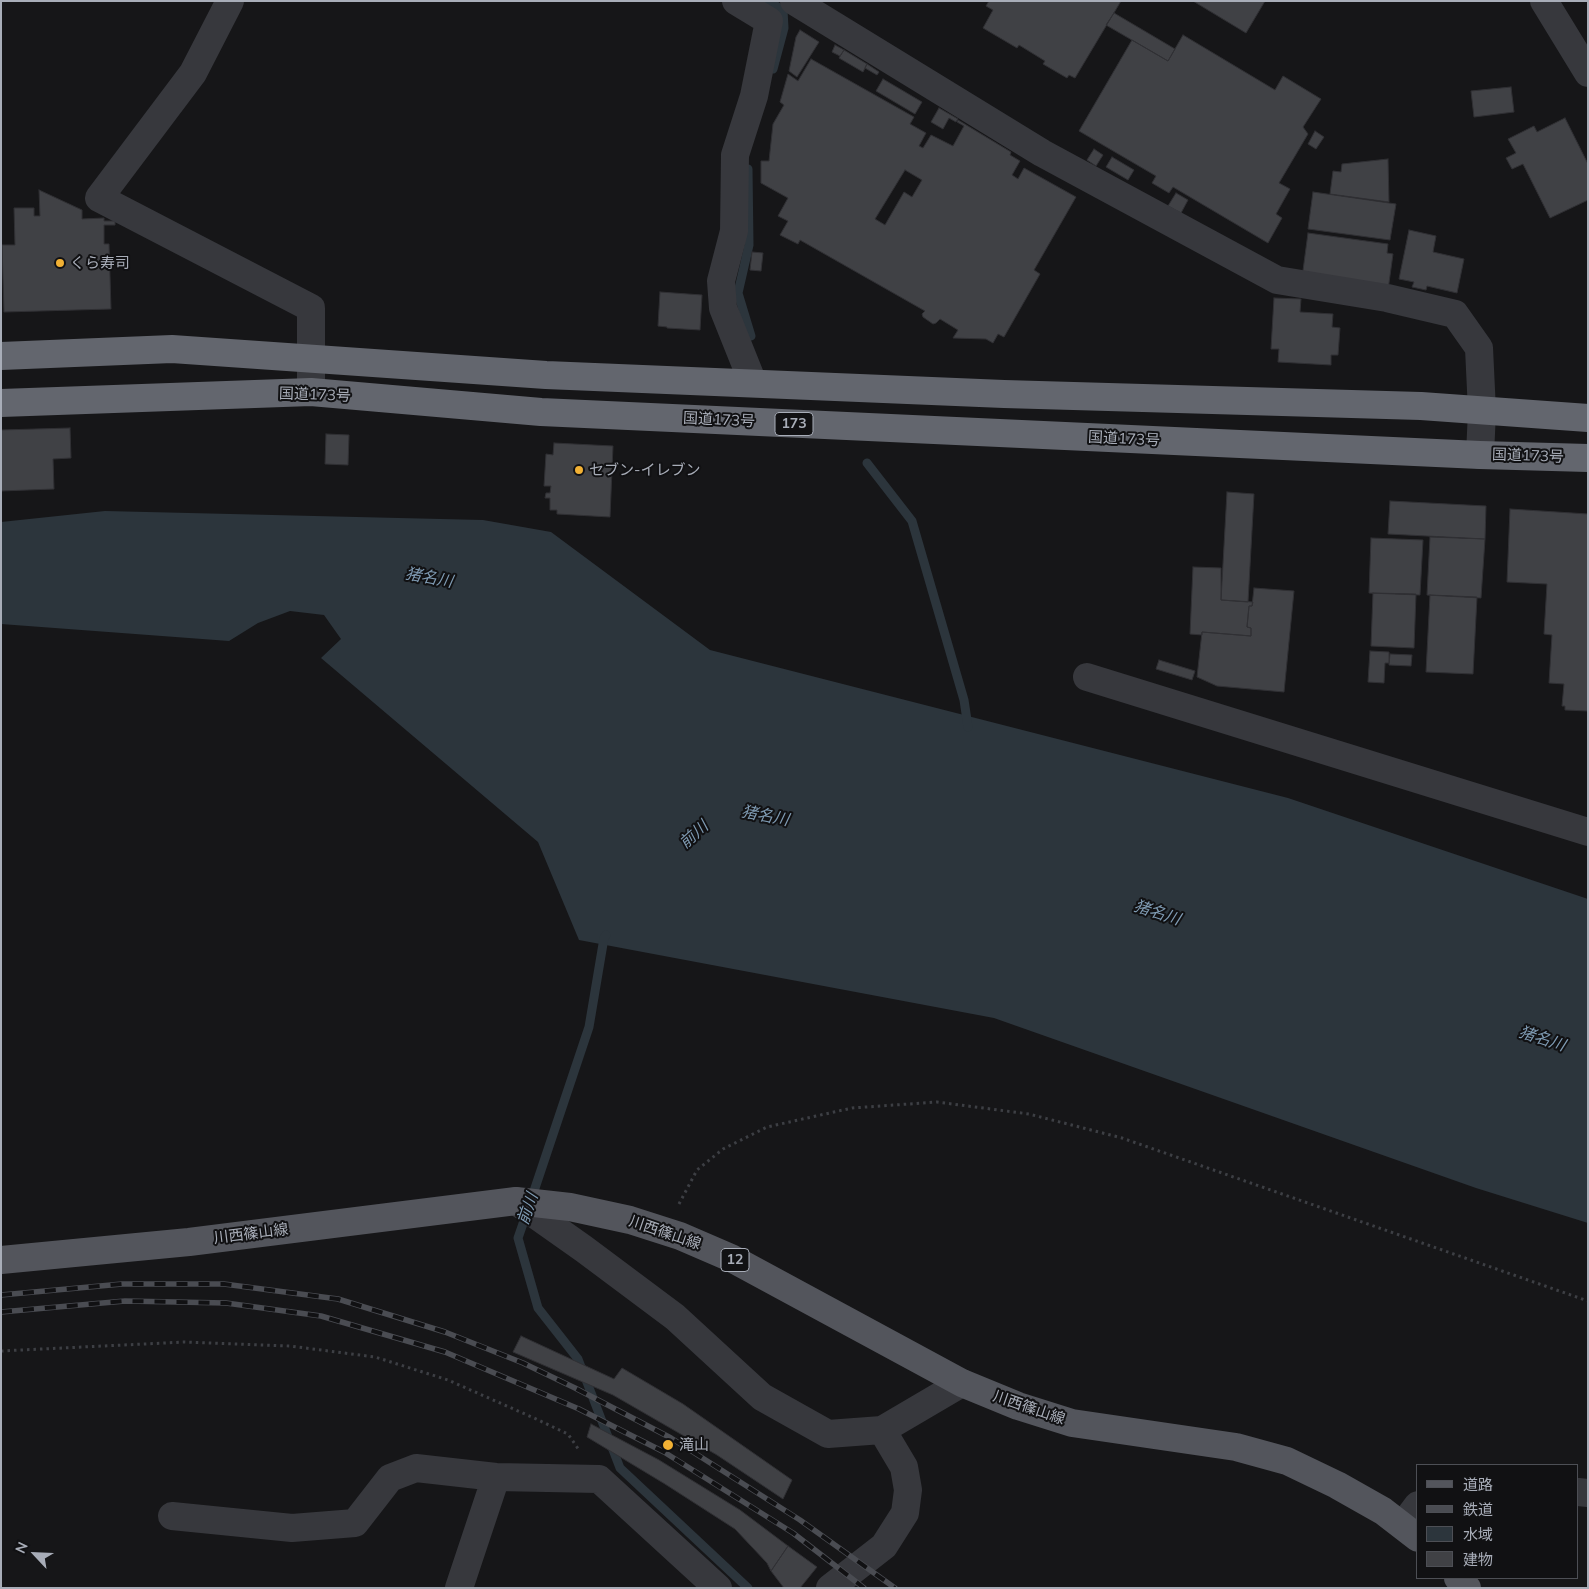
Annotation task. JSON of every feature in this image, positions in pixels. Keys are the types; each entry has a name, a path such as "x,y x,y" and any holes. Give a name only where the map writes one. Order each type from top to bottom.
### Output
{"highway":[{"path":"1,356 172,349 546,375 1004,394 1421,406 1588,418"},
{"name":"国道173号","path":"1,402 311,392 540,412 1480,455 1588,458"}],"main road":[{"name":"川西篠山線","path":"1,1260 189,1242 516,1201 570,1206 630,1220 665,1231 731,1258 962,1383 1018,1406 1072,1423 1236,1447 1287,1461 1337,1485 1383,1511 1413,1523"}],"street":[{"path":"230,1 193,73 99,198 311,308 311,392"},
{"path":"736,1 769,21 754,96 735,155 734,231 722,280 723,308 753,383"},
{"path":"794,1 1042,153 1277,280 1387,298 1455,314 1479,348 1482,410 1480,455"},
{"path":"1544,1 1588,73"},
{"path":"1087,677 1588,832"},
{"path":"516,1201 675,1317 762,1397 828,1434 882,1430 962,1383"},
{"path":"830,1588 884,1546 905,1513 908,1490 904,1467 882,1430"},
{"path":"172,1516 292,1528 356,1523 390,1478 416,1468 496,1477 599,1479 718,1588"},
{"path":"459,1588 496,1477"}],"path":[{"path":"665,1231 697,1170 723,1149 767,1127 852,1108 937,1102 1029,1114 1122,1138 1588,1301"},
{"path":"1,1351 185,1342 290,1346 375,1357 448,1380 568,1434 599,1479"}],"water":[{"name":"猪名川","path":"105,511 483,520 551,532 710,650 1288,798 1588,899 1588,1223 1476,1188 994,1018 579,940 538,842 321,658 341,639 324,615 290,611 258,623 229,641 1,624 1,522"}],"building":[{"path":"989,1 1121,1 1075,78 1069,75 1067,78 1043,64 1045,61 1019,45 1017,48 983,28 993,10 986,6"},
{"path":"1193,1 1265,1 1246,33"},
{"path":"1114,13 1175,49 1168,61 1106,25"},
{"path":"800,30 819,42 797,77 789,71 796,37"},
{"path":"1183,35 1275,90 1283,76 1321,99 1303,127 1308,134 1279,183 1290,189 1276,214 1282,218 1268,243 1173,187 1169,193 1152,183 1156,176 1079,131 1132,40 1168,61"},
{"path":"835,45 844,50 840,56 832,52"},
{"path":"844,50 867,64 863,72 839,58"},
{"path":"811,59 914,117 910,124 926,133 919,146 923,148 931,135 953,146 964,126 957,122 958,120 1011,152 1010,155 1020,161 1012,175 1018,179 1024,168 1076,197 1034,270 1040,274 1004,337 998,334 993,343 986,339 953,338 958,330 940,319 933,324 923,317 922,314 925,311 800,240 798,244 780,235 788,221 778,216 788,198 761,183 761,161 769,161 773,124 784,105 780,102 788,74 798,81","holes":["905,170 922,180 912,197 904,192 885,225 875,219"]},
{"path":"867,64 879,72 877,75 865,68"},
{"path":"883,79 922,102 915,114 876,91"},
{"path":"1511,87 1514,112 1474,117 1471,91"},
{"path":"939,108 958,119 956,122 949,118 943,129 931,122"},
{"path":"1565,118 1588,164 1588,200 1550,218 1523,164 1512,169 1506,158 1516,153 1508,139 1534,126 1537,132"},
{"path":"1315,131 1324,137 1316,149 1308,144"},
{"path":"1094,149 1103,155 1096,166 1087,160"},
{"path":"1112,157 1134,170 1128,180 1106,167"},
{"path":"1388,159 1389,202 1330,194 1333,171 1341,172 1342,164"},
{"path":"39,190 82,210 82,219 104,218 104,221 115,221 115,225 104,225 104,244 109,244 111,309 4,312 2,245 15,245 14,208 34,208 34,216 40,216"},
{"path":"1313,192 1396,204 1390,240 1308,229"},
{"path":"1176,193 1188,200 1181,213 1168,206"},
{"path":"1409,230 1436,236 1433,252 1464,259 1457,293 1427,286 1426,290 1412,287 1414,282 1399,279"},
{"path":"1308,233 1388,244 1387,253 1393,254 1388,290 1302,278"},
{"path":"752,252 763,253 761,271 750,270"},
{"path":"660,292 702,295 700,330 658,326"},
{"path":"1274,298 1301,299 1300,312 1333,314 1332,327 1340,328 1338,355 1331,355 1331,365 1278,362 1279,349 1271,349"},
{"path":"70,428 71,458 53,459 54,489 1,491 1,430"},
{"path":"326,434 349,435 348,465 325,464"},
{"name":"セブン-イレブン","path":"554,443 613,446 610,517 557,514 557,510 550,510 550,498 545,498 546,493 550,493 551,486 544,486 546,454 553,455"},
{"path":"1227,492 1254,494 1248,602 1221,600"},
{"path":"1390,501 1486,506 1485,539 1388,534"},
{"path":"1510,509 1588,514 1588,711 1565,710 1565,706 1562,706 1564,684 1549,683 1552,635 1544,634 1547,584 1507,582"},
{"path":"1430,537 1485,539 1481,598 1427,595"},
{"path":"1371,538 1423,540 1420,595 1369,593"},
{"path":"1193,567 1221,568 1221,600 1253,602 1252,606 1249,606 1247,627 1251,628 1251,636 1202,632 1202,635 1190,634"},
{"path":"1254,588 1294,591 1284,692 1217,686 1197,677 1202,632 1251,636 1251,628 1247,627 1249,606 1252,606"},
{"path":"1373,593 1416,594 1414,648 1371,646"},
{"path":"1430,595 1477,597 1473,674 1426,672"},
{"path":"1370,651 1389,652 1389,663 1385,663 1384,683 1368,682"},
{"path":"1390,654 1412,655 1411,666 1389,665"},
{"path":"1159,660 1195,671 1192,680 1156,669"},
{"path":"521,1336 614,1379 622,1368 683,1404 792,1480 783,1499 717,1455 613,1395 513,1352"},
{"path":"591,1424 659,1460 740,1510 788,1546 771,1571 767,1563 735,1529 587,1437"},
{"path":"788,1546 817,1567 800,1588 784,1588 771,1571"}],"waterway":[{"path":"768,1 783,10 784,28 773,69"},
{"path":"748,169 749,245 738,293 751,336"},
{"path":"867,463 912,521 964,700 968,727"},
{"name":"前川","path":"531,1200 589,1027 606,935"},
{"name":"前川","path":"527,1212 518,1238 538,1308 578,1359 620,1468 748,1588"}],"railway":[{"path":"1,1295 122,1284 224,1284 338,1299 445,1332 523,1363 671,1438 800,1520 895,1588"},
{"path":"1,1312 125,1301 226,1303 321,1316 445,1352 579,1409 664,1452 793,1533 864,1588"}],"place":[{"name":"くら寿司","path":"60,263"},
{"name":"セブン-イレブン","path":"579,470"},
{"name":"滝山","path":"668,1445"}]}
